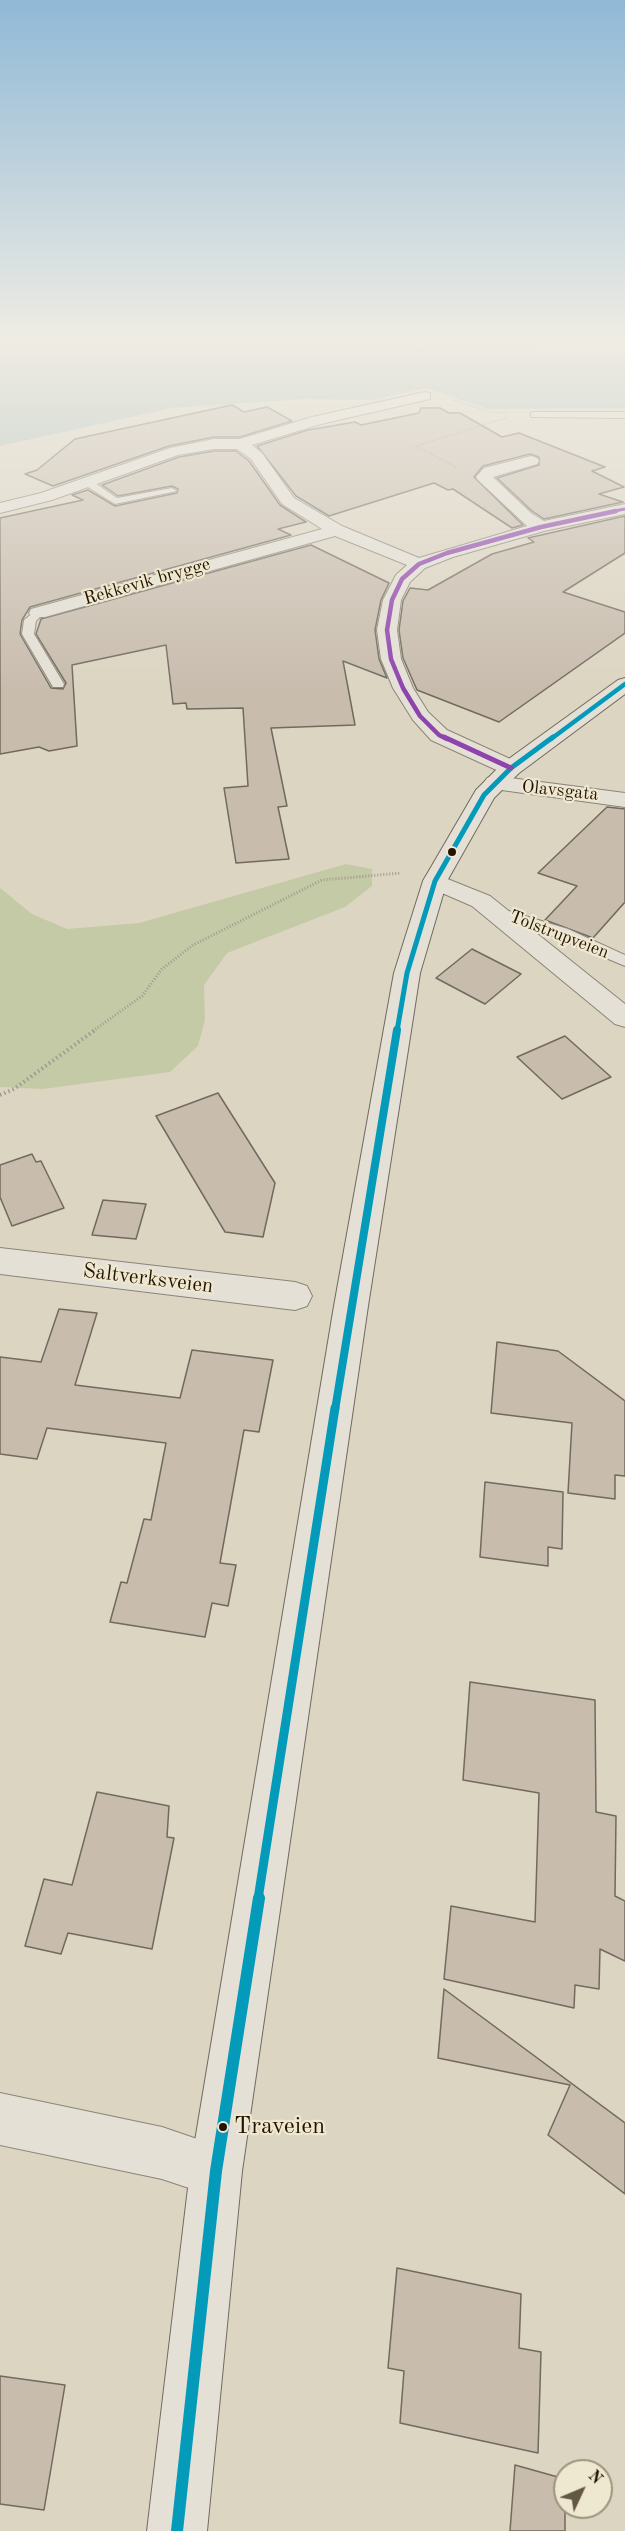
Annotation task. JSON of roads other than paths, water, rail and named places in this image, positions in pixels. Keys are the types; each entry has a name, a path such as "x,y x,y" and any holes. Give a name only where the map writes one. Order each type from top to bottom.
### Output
{"street":[{"path":"0,508 46,497 163,455"},
{"path":"256,455 288,501 336,530 419,564 447,553 541,527 625,509"},
{"path":"531,461 490,471 484,477 525,517 541,527"},
{"name":"Rekkevik brygge","path":"38,613 336,530"},
{"name":"Olavsgata","path":"419,564 402,579 392,600 387,630 391,659 403,688 420,716 440,735 503,775 625,800"},
{"path":"177,2531 216,2171 421,877 503,775 625,684"},
{"name":"Tolstrupveien","path":"421,877 480,901 625,1018"},
{"name":"Saltverksveien","path":"0,1262 295,1296"},
{"path":"0,2119 162,2153 216,2171"}],"lane":[{"path":"87,482 115,501 172,490"},
{"name":"Rekkevik brygge","path":"38,613 30,620 28,634 58,684"},
{"name":"Tolstrupveien","path":"492,911 562,933 625,961"}],"place":[{"name":"Traveien","path":"223,2127"}]}
